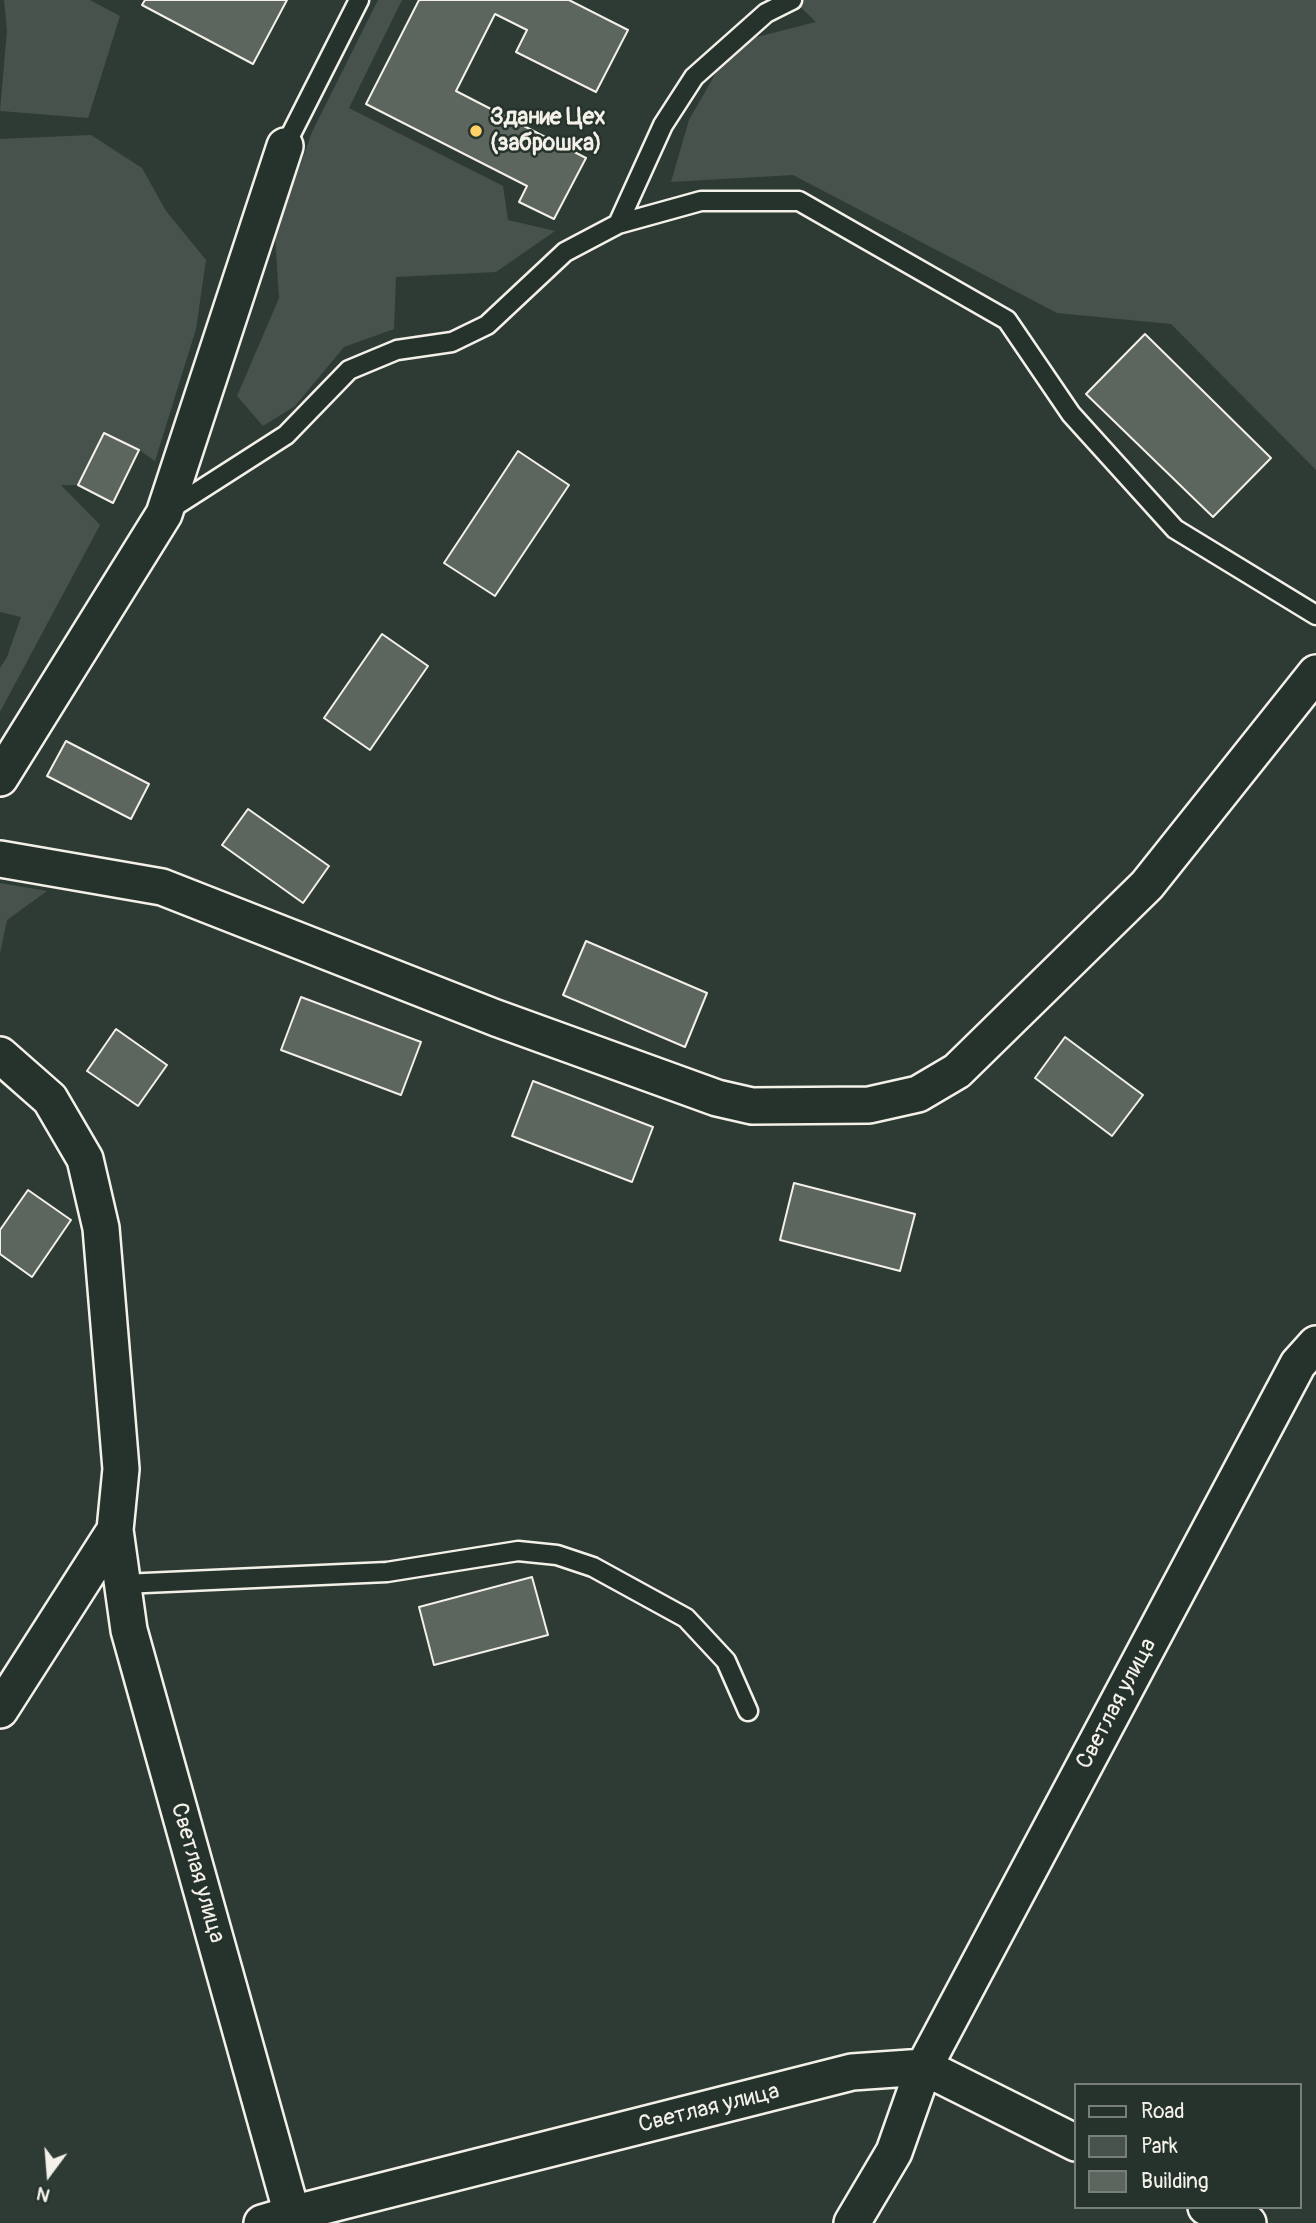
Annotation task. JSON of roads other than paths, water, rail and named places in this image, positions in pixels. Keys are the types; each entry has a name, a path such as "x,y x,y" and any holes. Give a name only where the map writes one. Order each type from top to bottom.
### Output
{"street":[{"path":"0,778 164,514 285,146"},
{"path":"0,859 162,887 496,1018 717,1098 752,1106 869,1105 918,1094 957,1071 1147,885 1316,673"},
{"path":"0,1055 50,1099 85,1159 101,1228 121,1469 115,1530 0,1710"},
{"name":"Светлая улица","path":"852,2223 894,2152 925,2067 1298,1364 1316,1344"},
{"name":"Светлая улица","path":"115,1530 129,1630 277,2218 852,2073 925,2067"},
{"path":"925,2067 1074,2142"},
{"path":"1211,2209 1248,2223"}],"lane":[{"path":"285,146 359,0"},
{"path":"618,224 663,125 694,77 766,13 792,0"},
{"path":"164,514 286,435 349,370 397,350 452,342 487,325 565,253 618,224 701,201 799,201 1007,320 1071,414 1175,529 1316,615"},
{"path":"122,1584 387,1572 518,1551 556,1555 593,1567 686,1618 726,1661 748,1711"}],"place":[{"name":"Здание Цех (заброшка)","path":"476,131"}]}
